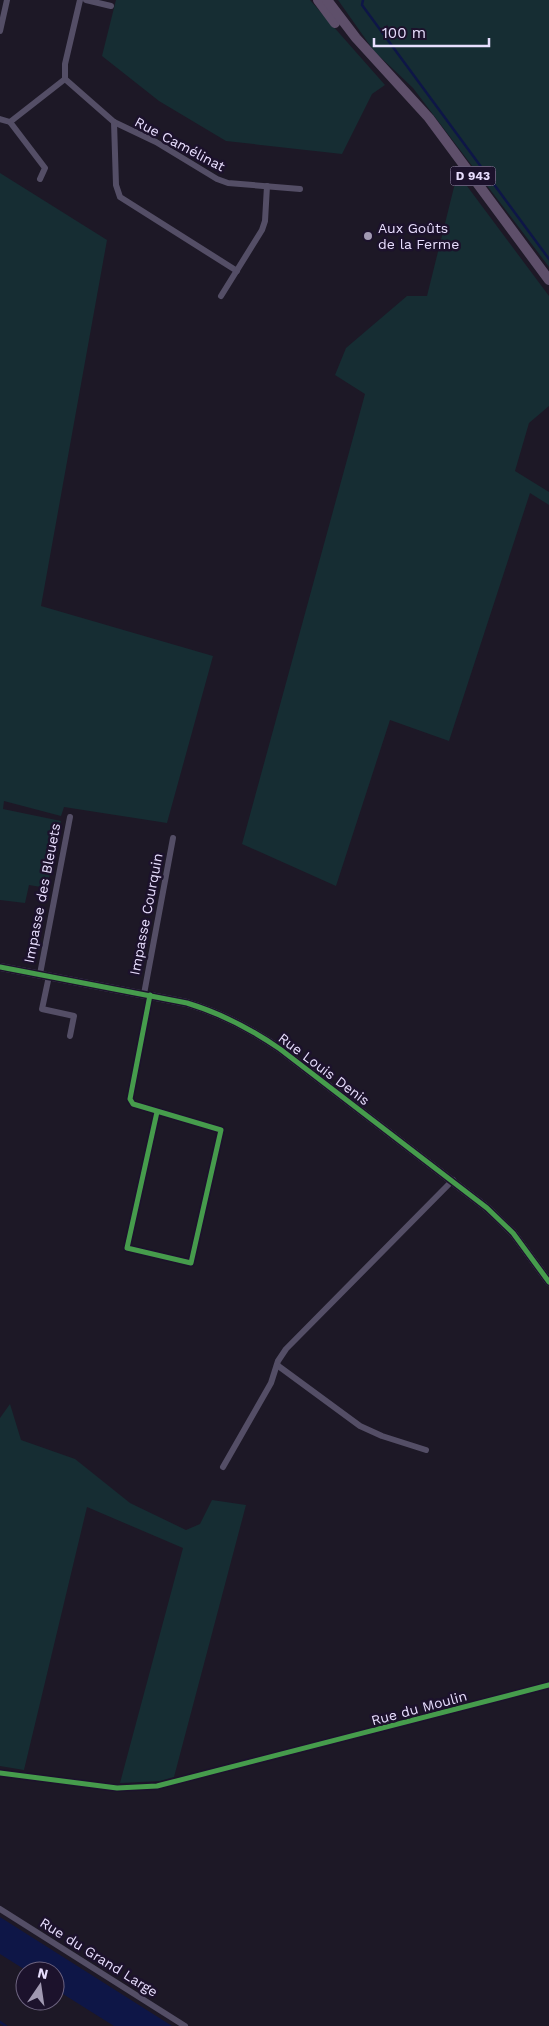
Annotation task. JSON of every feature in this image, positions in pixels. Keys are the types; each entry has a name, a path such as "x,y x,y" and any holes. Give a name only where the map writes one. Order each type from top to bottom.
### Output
{"main road":[{"name":"D 943","path":"318,0 352,43 391,77"},
{"name":"D 943","path":"327,0 356,38 433,123 549,280"}],"street":[{"path":"0,31 7,0"},
{"path":"10,122 65,79 65,64 80,0"},
{"path":"86,0 111,6"},
{"name":"Rue Camélinat","path":"65,79 114,122 156,142 217,179 228,183 300,189"},
{"path":"0,119 10,122 45,168 40,179"},
{"path":"114,122 116,185 120,197 237,271"},
{"path":"221,296 264,225 267,186"},
{"name":"Impasse des Bleuets","path":"40,974 70,817"},
{"name":"Impasse Courquin","path":"157,1112 133,1104 130,1099 173,838"},
{"name":"Rue Louis Denis","path":"0,967 147,995 206,1010 262,1037 453,1180 509,1228 549,1282"},
{"path":"49,976 42,1009 74,1016 70,1036"},
{"path":"157,1112 221,1130 192,1264 127,1248 157,1112"},
{"path":"223,1467 271,1382 283,1353 304,1328 453,1180"},
{"path":"277,1365 360,1426 382,1436 426,1450"},
{"name":"Rue du Moulin","path":"0,1773 117,1788 157,1786 549,1685"},
{"name":"Rue du Grand Large","path":"0,1909 185,2026"}],"green space":[{"path":"116,0 310,0 385,85 372,94 342,154 226,141 159,101 102,56"},
{"path":"338,0 549,0 549,267 413,88 374,51"},
{"path":"0,173 107,240 41,606 213,656 167,823 64,807 61,816 4,801 3,809 61,821 47,888 29,885 25,903 0,900"},
{"path":"456,179 464,182 549,296 549,406 529,423 515,471 549,492 549,505 530,493 449,741 390,720 336,886 242,844 365,394 335,375 346,348 407,296 427,296"},
{"path":"10,1404 21,1440 75,1459 130,1503 186,1530 200,1524 212,1500 246,1505 174,1777 160,1781 120,1783 183,1548 87,1507 24,1770 0,1766 0,1418"}],"shaded area":[{"path":"0,1917 172,2026 114,2026 65,1995 65,1961 15,1961 15,1963 0,1954"}],"waterway":[{"path":"363,0 362,5 549,259"},
{"path":"0,2022 6,2026"}],"cycle path":[{"path":"0,967 187,1003 235,1022 258,1035 280,1049 487,1208 513,1233 549,1282"},
{"path":"150,995 130,1099 133,1104 221,1130 191,1263 127,1248 157,1112"},
{"path":"0,1773 117,1788 157,1786 549,1685"}],"place":[{"name":"Aux Goûts de la Ferme","path":"368,236"}]}
